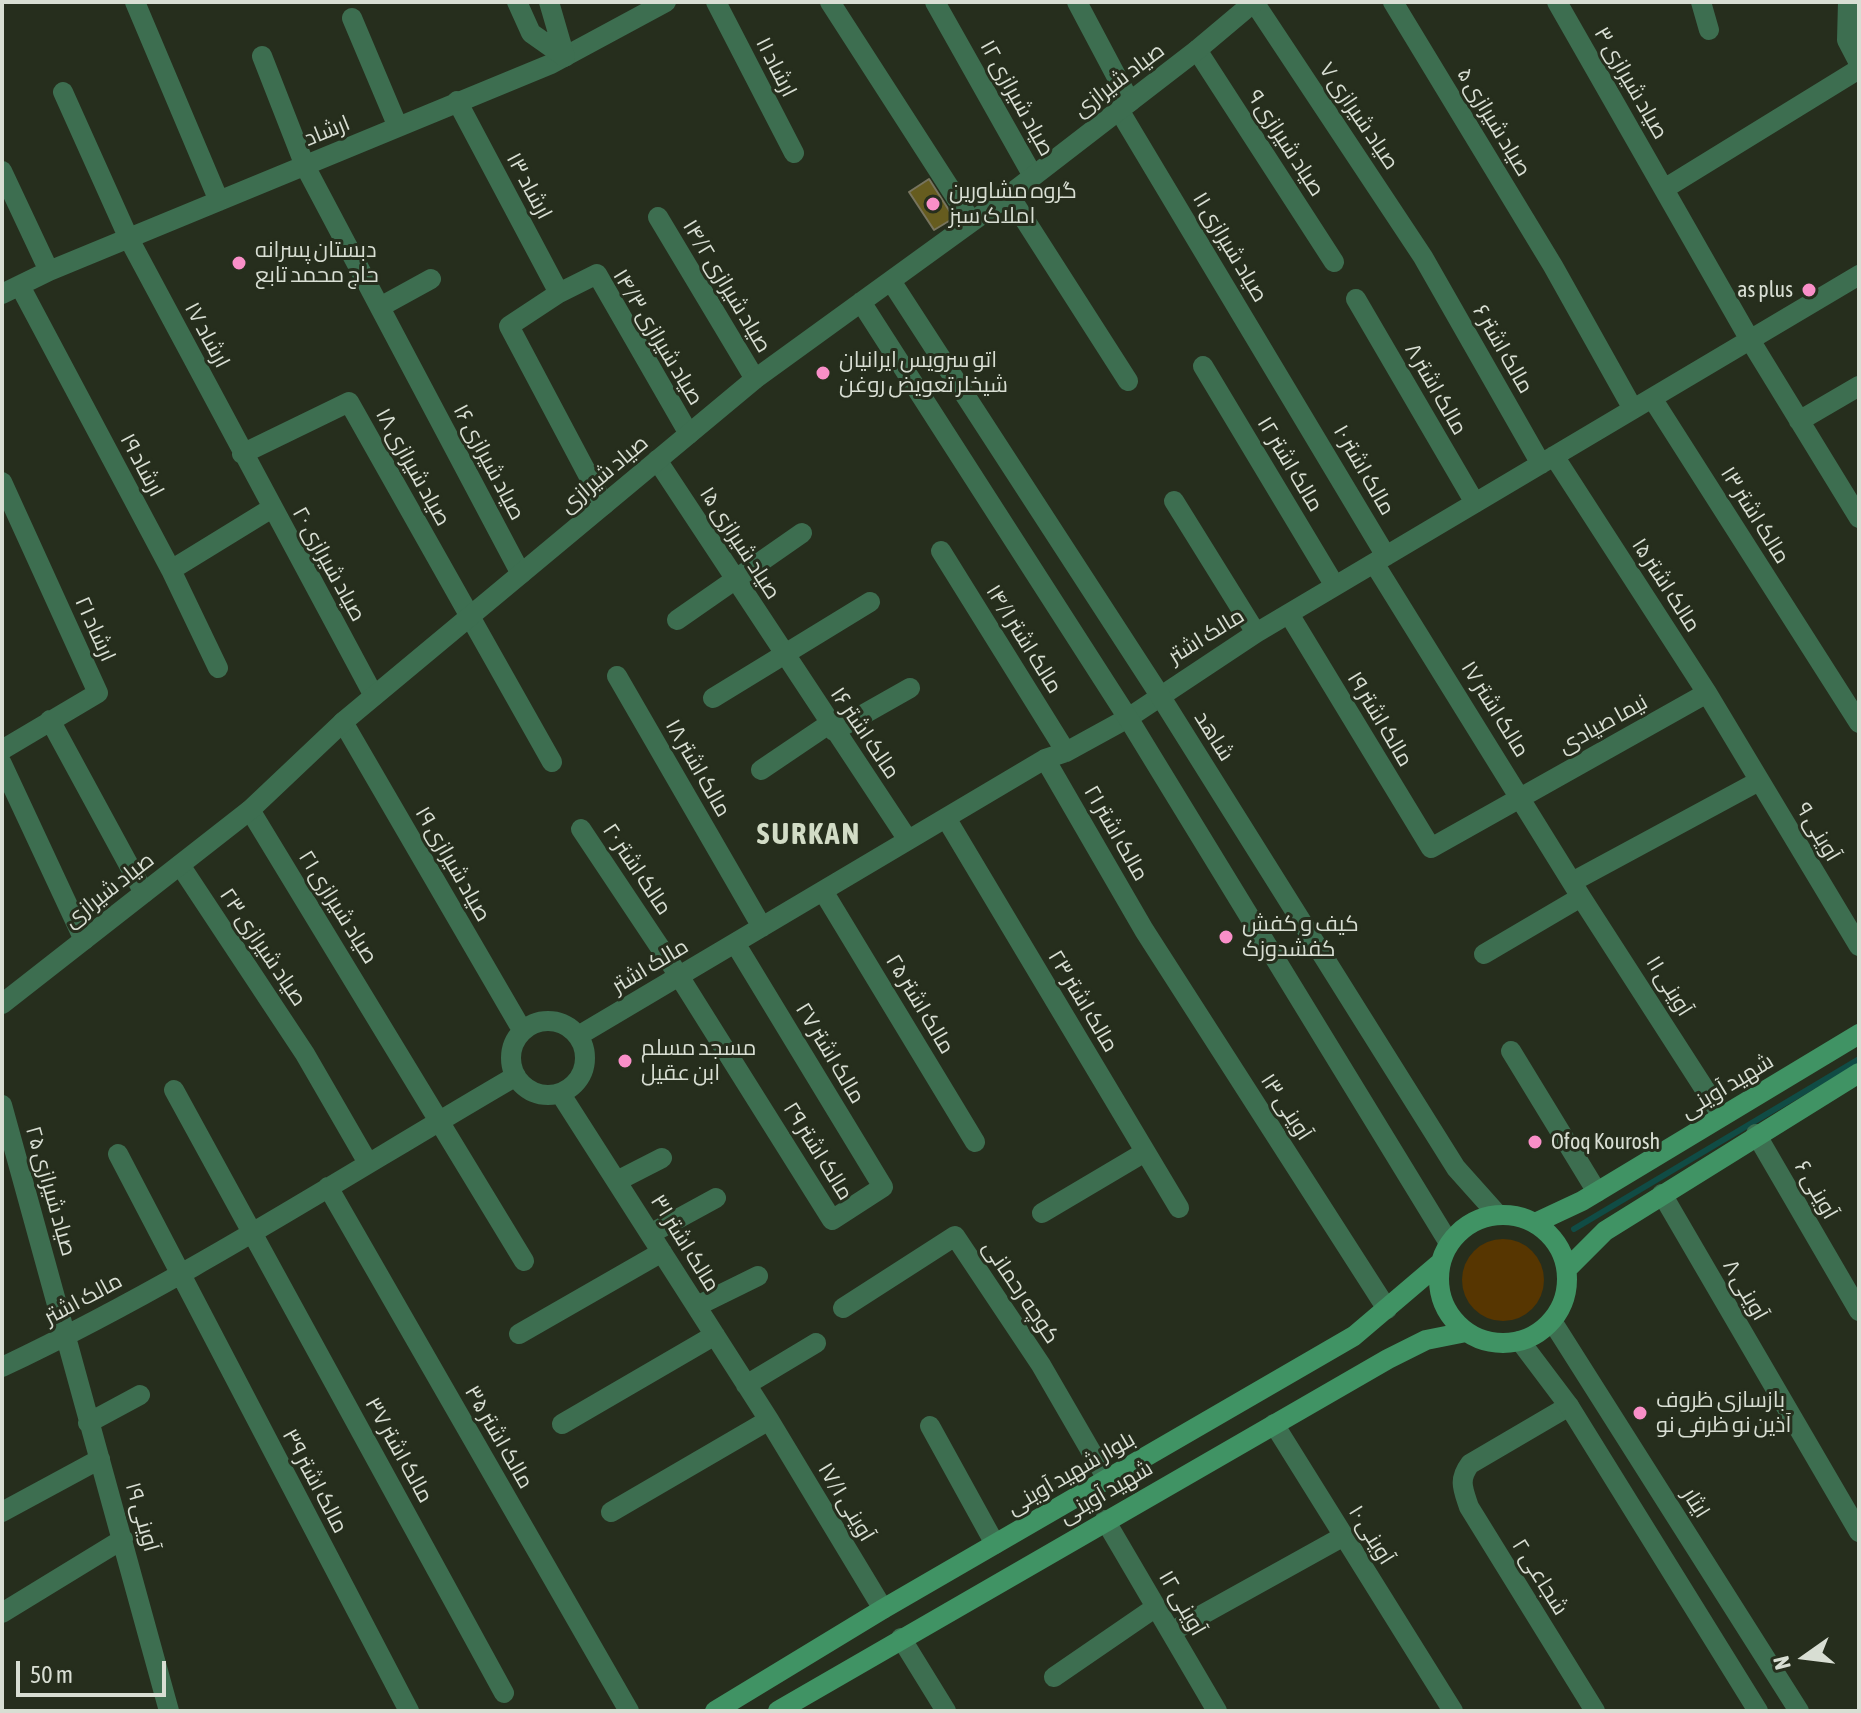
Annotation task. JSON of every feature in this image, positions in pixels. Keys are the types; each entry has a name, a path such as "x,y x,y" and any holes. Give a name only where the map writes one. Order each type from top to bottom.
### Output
{"main road":[{"name":"شهید آوینی","path":"1535,1223 1597,1192 1859,1034"},
{"path":"1567,1269 1605,1231 1756,1134 1859,1073"},
{"path":"1498,1215 1517,1216 1535,1223 1550,1235 1567,1269 1564,1297 1552,1321 1520,1341 1483,1341 1466,1332 1452,1318 1442,1301 1439,1282 1445,1253 1470,1223 1498,1215"},
{"name":"بلوار شهید آوینی","path":"715,1711 883,1609 1354,1336 1445,1253"},
{"name":"شهید آوینی","path":"778,1711 1105,1520 1426,1340 1466,1332"}],"street":[{"path":"135,2 219,201"},
{"path":"517,2 531,33 565,57"},
{"name":"ارشاد","path":"11,290 49,271 565,57 666,2"},
{"name":"ارشاد ۱۱","path":"716,2 794,153"},
{"path":"830,2 971,221"},
{"name":"صیاد شیرازی ۱۲","path":"935,2 1033,176"},
{"name":"صیاد شیرازی ۱۱","path":"1077,2 1125,106 1300,409"},
{"name":"صیاد شیرازی","path":"4,996 84,940 250,810 343,722 755,379 1009,195 1197,50 1254,2"},
{"name":"صیاد شیرازی ۷","path":"1254,2 1423,257"},
{"name":"صیاد شیرازی ۵","path":"1393,2 1553,266 1633,409"},
{"name":"صیاد شیرازی ۳","path":"1557,2 1750,340 1858,516"},
{"path":"1701,2 1709,30"},
{"path":"1664,189 1859,66 1847,40 1848,2"},
{"path":"552,9 565,57"},
{"path":"352,18 398,127"},
{"name":"صیاد شیرازی ۹","path":"1197,50 1334,262"},
{"name":"صیاد شیرازی ۱۶","path":"262,56 305,166 521,574"},
{"name":"ارشاد ۱۷","path":"63,92 129,239 242,454"},
{"name":"ارشاد ۱۳","path":"457,101 559,293"},
{"path":"2,171 49,271"},
{"path":"1009,195 1128,381"},
{"name":"صیاد شیرازی ۱۴/۲","path":"658,217 755,379"},
{"name":"مالک اشتر ۶","path":"1423,257 1547,460"},
{"name":"صیاد شیرازی ۱۴/۳","path":"604,505 509,326 559,293 597,274 689,434"},
{"name":"مالک اشتر","path":"578,1036 1045,759 1066,752 1128,718 1159,694 1256,633 1859,275"},
{"path":"380,307 431,279"},
{"name":"شاهد","path":"891,281 1159,694 1456,1168 1498,1215"},
{"name":"ارشاد ۱۹","path":"11,290 171,570 218,668"},
{"name":"مالک اشتر ۸","path":"1356,299 1475,503"},
{"path":"861,302 1128,718 1445,1253"},
{"name":"مالک اشتر ۱۲","path":"1203,366 1335,586"},
{"path":"1799,421 1859,386"},
{"name":"مالک اشتر ۱۳","path":"1652,398 1859,723"},
{"name":"صیاد شیرازی ۱۸","path":"242,454 349,402 469,617"},
{"name":"مالک اشتر ۱۰","path":"1300,409 1380,559"},
{"name":"صیاد شیرازی ۲۰","path":"242,454 374,696"},
{"name":"صیاد شیرازی ۱۵","path":"657,460 783,653"},
{"name":"مالک اشتر ۱۵","path":"1547,460 1707,693 1735,742"},
{"name":"ارشاد ۲۱","path":"2,482 98,693 2,750"},
{"path":"1174,501 1256,633"},
{"path":"171,570 272,508"},
{"path":"677,620 802,533"},
{"name":"مالک اشتر ۱۴/۱","path":"941,551 1066,752"},
{"name":"مالک اشتر ۱۷","path":"1380,559 1577,890"},
{"path":"713,698 870,602"},
{"name":"مالک اشتر ۱۹","path":"1289,614 1431,848"},
{"path":"469,617 552,762"},
{"name":"مالک اشتر ۱۶","path":"783,653 908,840"},
{"name":"مالک اشتر ۱۸","path":"617,676 762,927"},
{"path":"761,770 832,727 910,688"},
{"name":"نیما صیادی","path":"1431,848 1707,693"},
{"path":"50,720 144,893"},
{"name":"صیاد شیرازی ۱۹","path":"343,722 522,1030"},
{"name":"۹ آوینی","path":"1735,742 1859,946"},
{"name":"مالک اشتر ۲۱","path":"1045,759 1144,930"},
{"path":"2,764 84,940"},
{"path":"1484,954 1577,890 1759,781"},
{"name":"صیاد شیرازی ۲۱","path":"250,810 442,1120 524,1261"},
{"name":"مالک اشتر ۲۳","path":"946,818 1179,1208"},
{"name":"مالک اشتر ۲۰","path":"581,829 679,976"},
{"name":"صیاد شیرازی ۲۳","path":"180,865 305,1054 368,1163"},
{"name":"۱۱ آوینی","path":"1577,890 1722,1116"},
{"name":"مالک اشتر ۲۵","path":"823,891 975,1142"},
{"name":"آوینی ۱۳","path":"1144,930 1387,1309"},
{"name":"مالک اشتر ۲۷","path":"735,943 883,1187"},
{"name":"مالک اشتر ۲۹","path":"679,976 832,1220 883,1187"},
{"path":"545,1020 569,1027 578,1036 585,1057 584,1069 571,1087 560,1093 531,1091 516,1076 511,1052 522,1030 545,1020"},
{"path":"1511,1051 1597,1192"},
{"name":"مالک اشتر","path":"2,1367 67,1336 178,1274 516,1076"},
{"name":"مالک اشتر ۳۷","path":"174,1090 504,1693"},
{"name":"مالک اشتر ۳۱","path":"560,1093 769,1420"},
{"name":"صیاد شیرازی ۲۵","path":"2,1105 67,1336"},
{"name":"۶ آوینی","path":"1756,1134 1859,1311"},
{"path":"1042,1213 1145,1152"},
{"name":"مالک اشتر ۳۹","path":"118,1154 409,1711"},
{"path":"617,1181 662,1158"},
{"name":"مالک اشتر ۳۵","path":"328,1187 629,1711"},
{"name":"۸ آوینی","path":"1662,1194 1859,1532"},
{"path":"650,1234 716,1198"},
{"name":"کوچه رحمانی","path":"843,1308 955,1236 1041,1365 1107,1479"},
{"path":"519,1334 662,1252"},
{"path":"697,1306 758,1276"},
{"name":"ایثار","path":"1552,1321 1799,1711"},
{"path":"562,1424 715,1335"},
{"name":"آوینی ۱۹","path":"67,1336 88,1423 169,1711"},
{"path":"1520,1341 1569,1406 1758,1711"},
{"path":"746,1385 816,1343"},
{"path":"88,1423 140,1395"},
{"name":"شجاعی ۲","path":"1569,1406 1470,1464 1462,1475 1469,1507 1595,1711"},
{"path":"611,1512 769,1420"},
{"name":"آوینی ۱۷/۱","path":"769,1420 883,1609"},
{"name":"۱۰ آوینی","path":"1274,1424 1453,1711"},
{"path":"930,1426 995,1544"},
{"path":"2,1512 100,1459"},
{"name":"۱۲ آوینی","path":"1105,1520 1217,1711"},
{"path":"1171,1632 1344,1536"},
{"path":"2,1613 123,1539"},
{"path":"1054,1677 1156,1607"},
{"path":"901,1638 946,1711"}],"shaded area":[{"path":"1503,1239 1519,1242 1532,1251 1541,1264 1544,1280 1541,1296 1532,1309 1519,1318 1503,1321 1487,1318 1474,1309 1465,1296 1462,1280 1465,1264 1474,1251 1487,1242"}],"building":[{"name":"گروه مشاورین املاک سبز","path":"929,179 954,218 934,230 909,192"}],"waterway":[{"path":"1574,1229 1859,1059"}],"place":[{"name":"گروه مشاورین املاک سبز","path":"933,204"},
{"name":"دبستان پسرانه حاج محمد تابع","path":"239,263"},
{"name":"as plus","path":"1809,290"},
{"name":"اتو سرویس ایرانیان شیخلر تعویض روغن","path":"823,373"},
{"name":"کیف و کفش کفشدوزک","path":"1226,937"},
{"name":"مسجد مسلم ابن عقیل","path":"625,1061"},
{"name":"Ofoq Kourosh","path":"1535,1142"},
{"name":"بازسازی ظروف آذین نو ظرفی نو","path":"1640,1413"}],"district":[{"name":"SURKAN","path":"809,835"}]}
